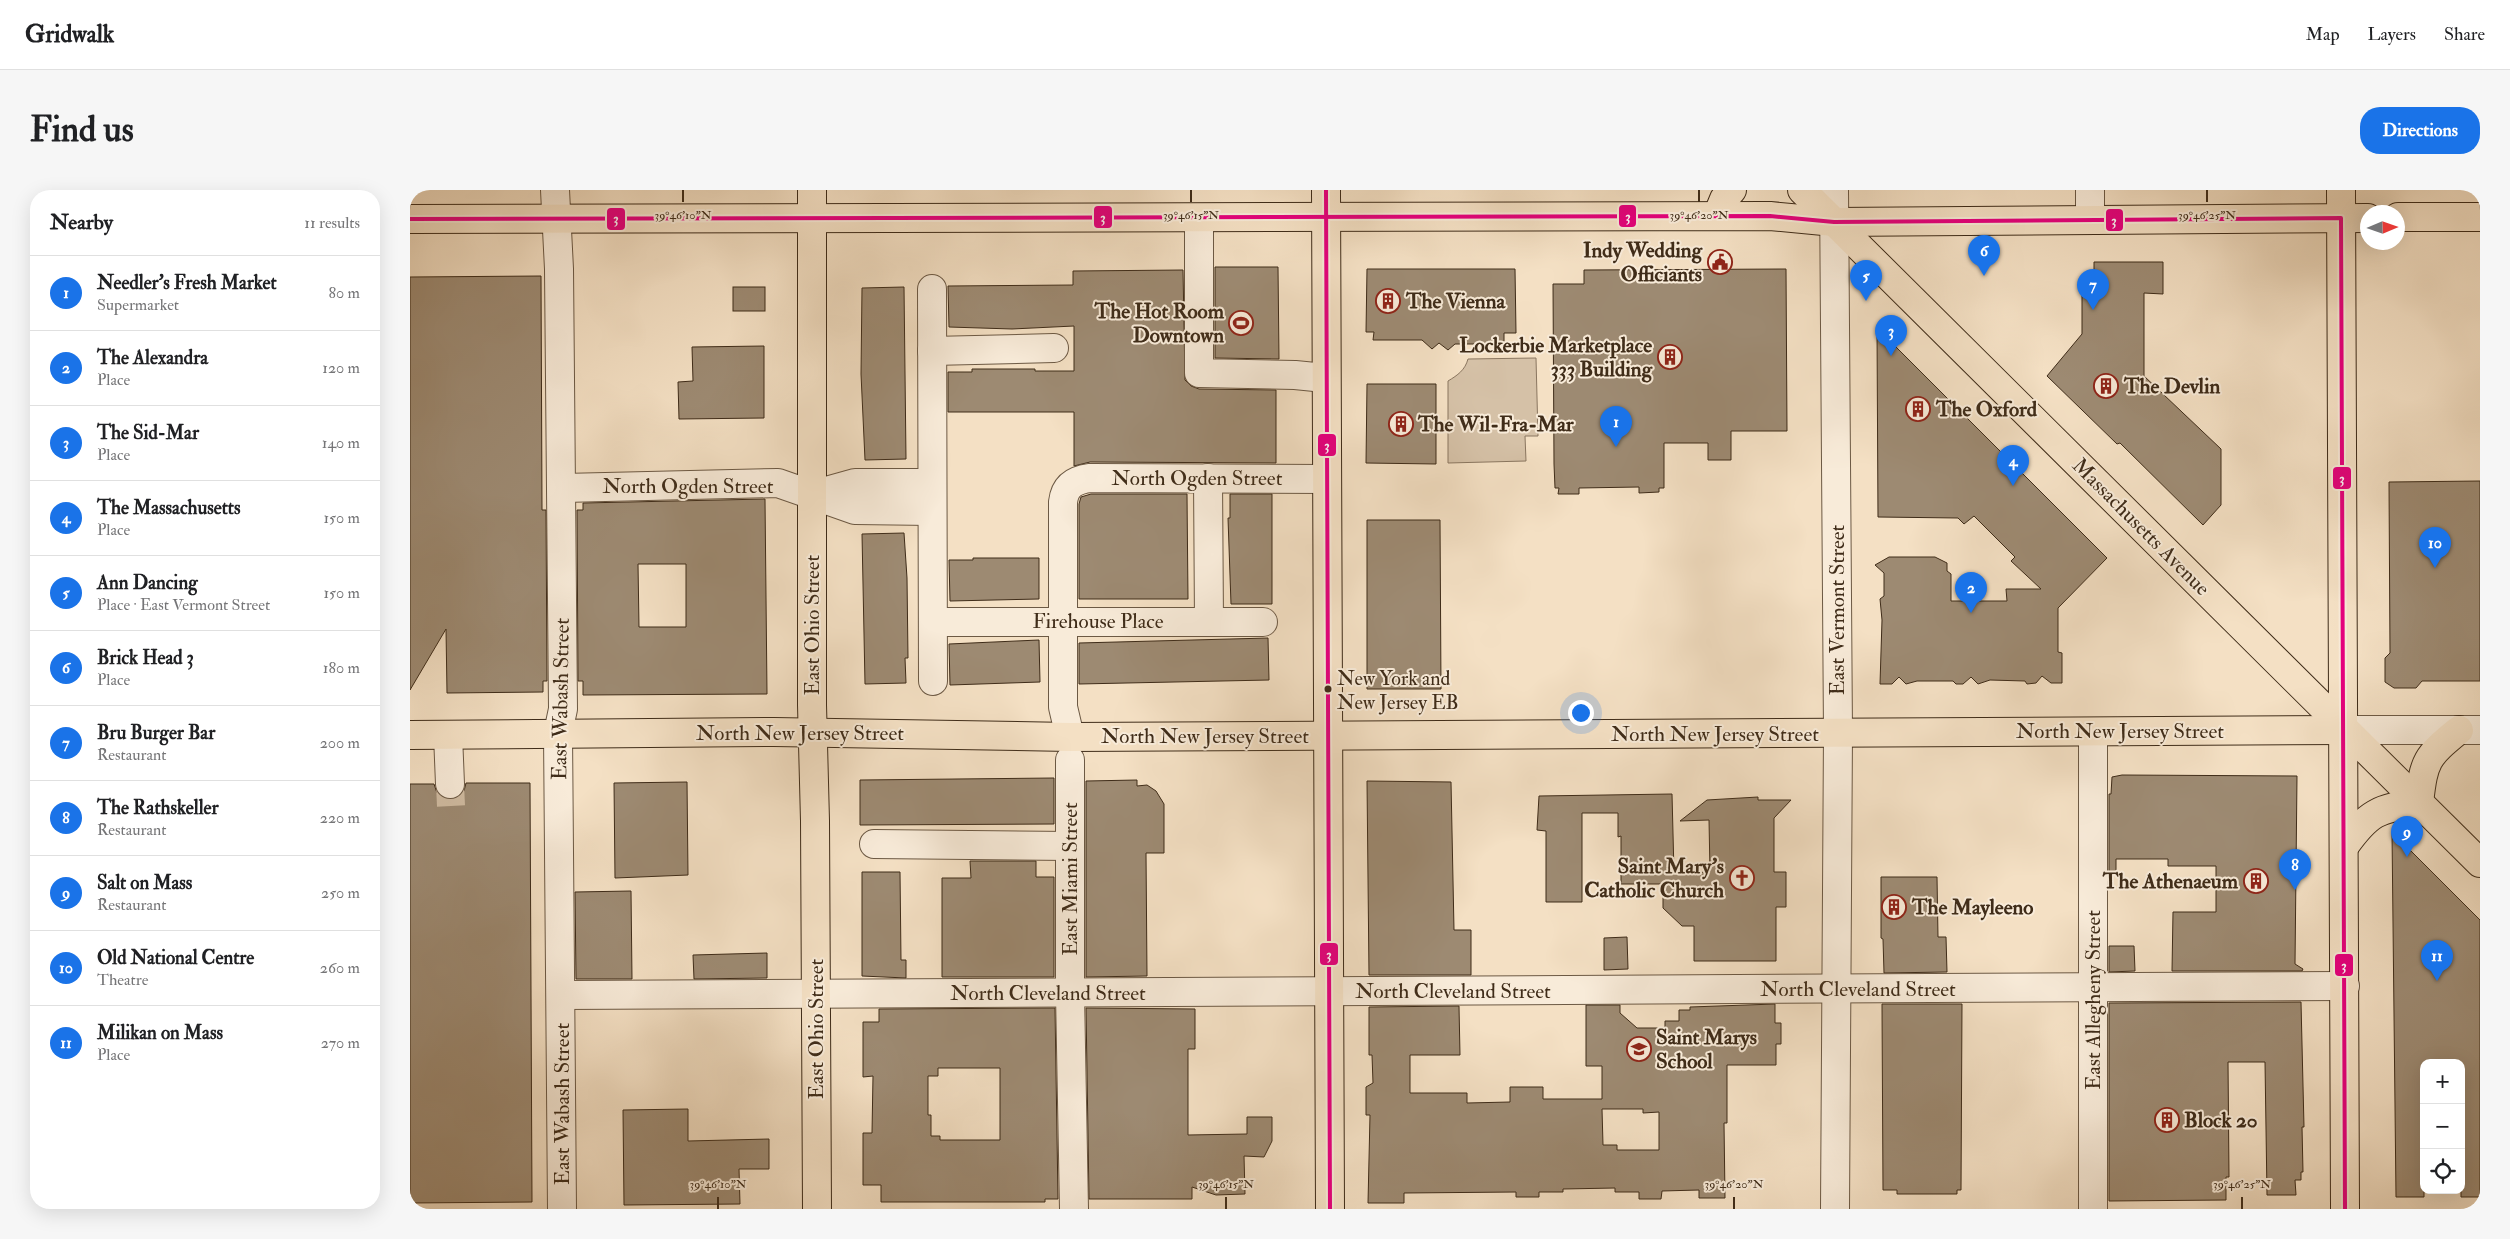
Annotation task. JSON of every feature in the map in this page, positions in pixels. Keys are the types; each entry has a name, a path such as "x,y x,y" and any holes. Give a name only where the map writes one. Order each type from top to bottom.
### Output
{"main road":[{"name":"East Ohio Street","path":"812,190 812,732 817,1209"},
{"path":"1326,190 1330,1209"},
{"path":"1717,216 1724,199 1732,190"},
{"name":"Massachusetts Avenue","path":"1802,190 2480,864"},
{"path":"2341,190 2354,218 2345,730 2345,1209"},
{"path":"410,219 1770,216 1834,222 2354,218"},
{"path":"2405,217 2480,217"},
{"name":"North New Jersey Street","path":"410,735 812,732 1070,749 1327,735 2345,730"},
{"path":"2344,847 2355,832 2377,811 2419,803 2420,782 2426,762 2440,746 2470,730"}],"street":[{"name":"East Wabash Street","path":"555,190 559,269 563,488 563,708 558,733 562,1209"},
{"name":"East Vermont Street","path":"1834,190 1838,733 1835,1209"},
{"path":"2090,190 2090,220"},
{"path":"1199,218 1199,373 1295,375 1326,378"},
{"path":"932,290 933,681"},
{"path":"932,351 1054,348"},
{"name":"North Ogden Street","path":"1070,484 1090,478 1326,479"},
{"path":"1208,478 1209,622"},
{"path":"812,496 855,483 932,482"},
{"name":"North Ogden Street","path":"563,488 778,483 854,510 932,511"},
{"name":"East Miami Street","path":"1070,484 1066,489 1063,502 1063,707 1070,749 1070,993 1074,1209"},
{"name":"Firehouse Place","path":"933,622 1263,622"},
{"name":"North New Jersey Street","path":"2345,730 2470,730"},
{"name":"East Allegheny Street","path":"2093,732 2093,1209"},
{"path":"448,734 450,784"},
{"path":"874,844 1070,846"},
{"name":"North Cleveland Street","path":"561,995 2345,986"}],"shaded area":[{"path":"1536,358 1538,436 1525,436 1526,461 1448,463 1448,381 1461,372 1468,359"}],"building":[{"name":"The Devlin","path":"2094,262 2163,262 2163,294 2144,293 2144,376 2221,449 2221,505 2203,525 2120,443 2117,444 2047,376 2082,334 2082,284 2094,284"},
{"name":"The Hot Room Downtown","path":"1215,267 1278,267 1279,359 1215,358"},
{"path":"1367,269 1515,269 1516,333 1504,333 1504,344 1455,344 1448,350 1439,343 1432,349 1422,340 1373,340 1374,332 1366,332"},
{"name":"Lockerbie Marketplace 333 Building","path":"1786,269 1787,431 1731,431 1731,460 1708,460 1708,443 1664,443 1664,488 1659,488 1659,492 1639,493 1639,487 1579,488 1579,494 1558,494 1559,488 1555,488 1554,464 1553,284 1584,284 1584,270"},
{"path":"1183,270 1185,380 1191,386 1199,389 1276,390 1276,463 1090,462 1074,466 1074,412 948,412 948,372 972,372 972,369 1074,371 1074,326 1012,329 949,327 948,286 1073,285 1073,271"},
{"path":"541,276 542,510 546,510 547,681 543,681 543,692 447,693 446,629 410,690 410,277"},
{"path":"733,287 765,287 765,311 733,311"},
{"path":"904,287 906,459 865,460 861,374 862,288"},
{"path":"1877,328 2107,558 2058,608 2058,652 2062,653 2062,683 2051,683 2042,676 2036,683 2027,684 2025,681 1990,680 1978,684 1971,677 1963,684 1956,684 1953,681 1917,681 1906,684 1899,677 1892,684 1880,684 1882,620 1880,599 1884,596 1884,573 1875,565 1889,557 1935,557 1947,563 1947,571 1951,574 1951,601 2007,601 2006,589 2041,589 2011,561 2015,557 1974,516 1964,524 1958,518 1878,517"},
{"path":"764,346 764,418 679,419 678,382 693,381 692,347"},
{"name":"The Wil-Fra-Mar","path":"1367,384 1436,384 1436,464 1366,463"},
{"path":"2480,481 2480,681 2422,681 2416,688 2394,688 2385,682 2385,658 2390,653 2389,482"},
{"path":"1091,494 1187,494 1188,599 1079,599 1079,504 1081,497"},
{"path":"1230,494 1272,494 1272,604 1231,604 1228,518 1230,518"},
{"path":"765,499 767,694 583,695 583,681 578,681 577,510 583,510 583,503","holes":["638,564 686,564 686,627 639,627"]},
{"path":"1367,520 1440,520 1441,689 1367,689"},
{"path":"904,533 907,578 908,658 905,658 906,683 865,684 862,534"},
{"path":"973,558 1039,558 1039,599 950,601 949,560 973,560"},
{"path":"1268,638 1269,680 1079,684 1079,643"},
{"path":"1039,640 1040,682 950,685 949,644"},
{"name":"The Athenaeum","path":"2122,775 2297,776 2295,964 2303,969 2302,971 2172,971 2173,912 2216,912 2216,866 2168,866 2168,859 2116,859 2116,872 2109,872 2109,794 2111,794 2112,777"},
{"path":"1054,778 1054,824 860,825 860,780"},
{"path":"1137,780 1137,786 1147,785 1156,791 1164,804 1164,853 1146,853 1147,976 1086,977 1086,781"},
{"path":"1367,781 1451,782 1454,930 1471,930 1471,975 1369,975"},
{"path":"687,782 688,875 615,878 614,783"},
{"path":"466,783 530,783 532,1202 410,1203 410,784 434,784 437,793 443,798 450,800 459,797 464,791"},
{"name":"Saint Mary's Catholic Church","path":"1672,794 1674,873 1710,872 1709,820 1680,821 1707,800 1758,797 1758,800 1791,800 1774,818 1774,872 1786,872 1786,907 1776,907 1776,961 1694,961 1694,926 1682,926 1663,908 1663,884 1621,884 1621,836 1618,837 1618,813 1582,813 1582,902 1546,902 1546,831 1537,830 1539,796"},
{"path":"2392,832 2480,920 2480,1197 2461,1197 2461,1194 2465,1194 2465,1059 2420,1059 2420,1194 2424,1194 2424,1197 2396,1197"},
{"path":"970,861 1036,861 1036,877 1054,877 1054,977 942,977 942,878 971,878"},
{"path":"862,872 900,872 901,960 906,960 906,978 862,976"},
{"path":"1881,877 1937,877 1938,937 1946,937 1947,972 1884,973 1883,939 1881,938"},
{"path":"631,891 632,979 576,979 575,892"},
{"path":"1627,937 1628,969 1604,970 1604,938"},
{"path":"2109,946 2134,946 2135,971 2109,972"},
{"path":"767,953 767,978 694,979 693,955"},
{"name":"Block 20","path":"2301,1002 2304,1127 2302,1127 2303,1172 2301,1172 2301,1180 2295,1180 2296,1195 2267,1195 2265,1062 2228,1062 2229,1177 2226,1177 2226,1200 2109,1201 2109,1003"},
{"path":"1775,1004 1775,1023 1781,1023 1781,1044 1776,1044 1776,1065 1727,1065 1727,1123 1724,1123 1725,1198 1699,1198 1699,1190 1662,1191 1661,1199 1639,1199 1639,1192 1615,1192 1615,1188 1563,1189 1563,1192 1539,1192 1539,1197 1516,1197 1516,1192 1404,1193 1404,1203 1368,1203 1370,1115 1366,1115 1366,1087 1373,1083 1372,1055 1369,1055 1369,1007 1459,1006 1460,1055 1410,1055 1410,1093 1467,1093 1467,1103 1510,1102 1510,1087 1543,1087 1543,1099 1602,1099 1602,1066 1586,1066 1586,1005 1620,1005 1620,1013 1637,1028 1665,1028 1665,1021 1679,1021 1679,1010 1690,1010 1690,1007","holes":["1602,1109 1643,1109 1643,1113 1659,1112 1659,1150 1617,1150 1617,1145 1603,1145"]},
{"path":"1882,1004 1962,1004 1961,1190 1957,1190 1957,1194 1897,1194 1897,1190 1883,1190"},
{"path":"1055,1008 1058,1199 1045,1199 1045,1202 881,1202 881,1185 863,1185 863,1133 872,1133 873,1076 863,1077 863,1022 879,1022 879,1009","holes":["938,1068 1000,1068 1000,1140 940,1140 940,1136 931,1136 931,1115 928,1115 928,1076 938,1076"]},
{"path":"1086,1008 1195,1009 1195,1049 1188,1049 1188,1135 1247,1134 1247,1117 1272,1117 1272,1141 1264,1157 1244,1156 1245,1194 1216,1195 1192,1187 1192,1199 1089,1199"},
{"path":"688,1109 688,1141 769,1139 769,1169 739,1169 740,1204 624,1205 623,1110"}],"tunnel":[{"path":"450,784 451,806"}],"transit line":[{"name":"3","path":"1326,190 1330,1209"},
{"name":"3","path":"410,219 1770,216 1834,222 2341,218 2345,1209"}],"place":[{"name":"Indy Wedding Officiants","path":"1720,262"},
{"name":"Brick Head 3","path":"1984,276"},
{"name":"The Vienna","path":"1388,301"},
{"name":"Ann Dancing","path":"1866,301"},
{"name":"Bru Burger Bar","path":"2093,310"},
{"name":"The Hot Room Downtown","path":"1241,323"},
{"name":"The Sid-Mar","path":"1891,356"},
{"name":"Lockerbie Marketplace 333 Building","path":"1670,357"},
{"name":"The Devlin","path":"2106,386"},
{"name":"The Oxford","path":"1918,409"},
{"name":"The Wil-Fra-Mar","path":"1401,424"},
{"name":"Needler's Fresh Market","path":"1616,447"},
{"name":"The Massachusetts","path":"2013,486"},
{"name":"Old National Centre","path":"2435,568"},
{"name":"The Alexandra","path":"1971,613"},
{"name":"New York and New Jersey EB","path":"1328,689"},
{"name":"Salt on Mass","path":"2407,857"},
{"name":"Saint Mary's Catholic Church","path":"1742,878"},
{"name":"The Athenaeum","path":"2256,881"},
{"name":"The Rathskeller","path":"2295,890"},
{"name":"The Mayleeno","path":"1894,907"},
{"name":"Milikan on Mass","path":"2437,981"},
{"name":"Saint Marys School","path":"1639,1049"},
{"name":"Block 20","path":"2167,1120"}]}
